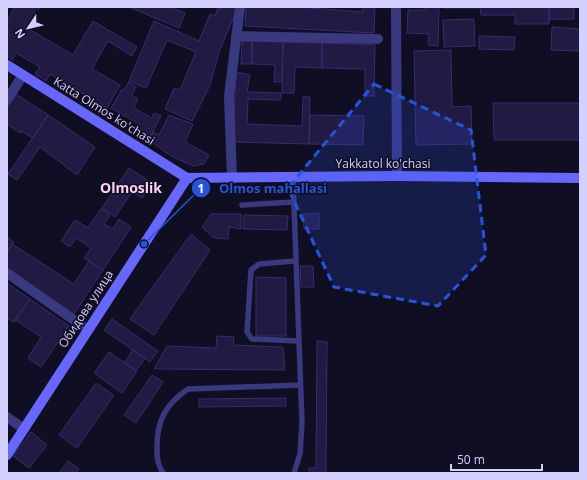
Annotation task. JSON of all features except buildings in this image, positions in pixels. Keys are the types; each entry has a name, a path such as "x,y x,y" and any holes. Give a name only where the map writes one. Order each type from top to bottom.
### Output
{"street":[{"path":"232,179 229,96 240,7"},
{"path":"396,7 397,176"},
{"path":"236,36 378,39"},
{"name":"Katta Olmos ko'chasi","path":"7,65 187,178"},
{"path":"7,100 23,75"},
{"name":"Yakkatol ko'chasi","path":"187,178 232,179 397,176 580,178"},
{"name":"Обидова улица","path":"7,455 187,178"},
{"path":"7,274 88,330"},
{"path":"7,417 24,430"}],"lane":[{"path":"293,178 300,385 300,454 294,473"},
{"path":"242,205 294,202"},
{"path":"295,262 259,264 251,270 247,332 252,339 298,341"},
{"path":"163,473 158,464 157,430 165,411 179,395 188,389 300,385"}],"highlighted area":[{"path":"374,84 471,130 486,255 438,306 334,287 288,188"}],"place":[{"name":"Olmos mahallasi","path":"144,244"}],"district":[{"name":"Olmoslik","path":"131,188"}]}
